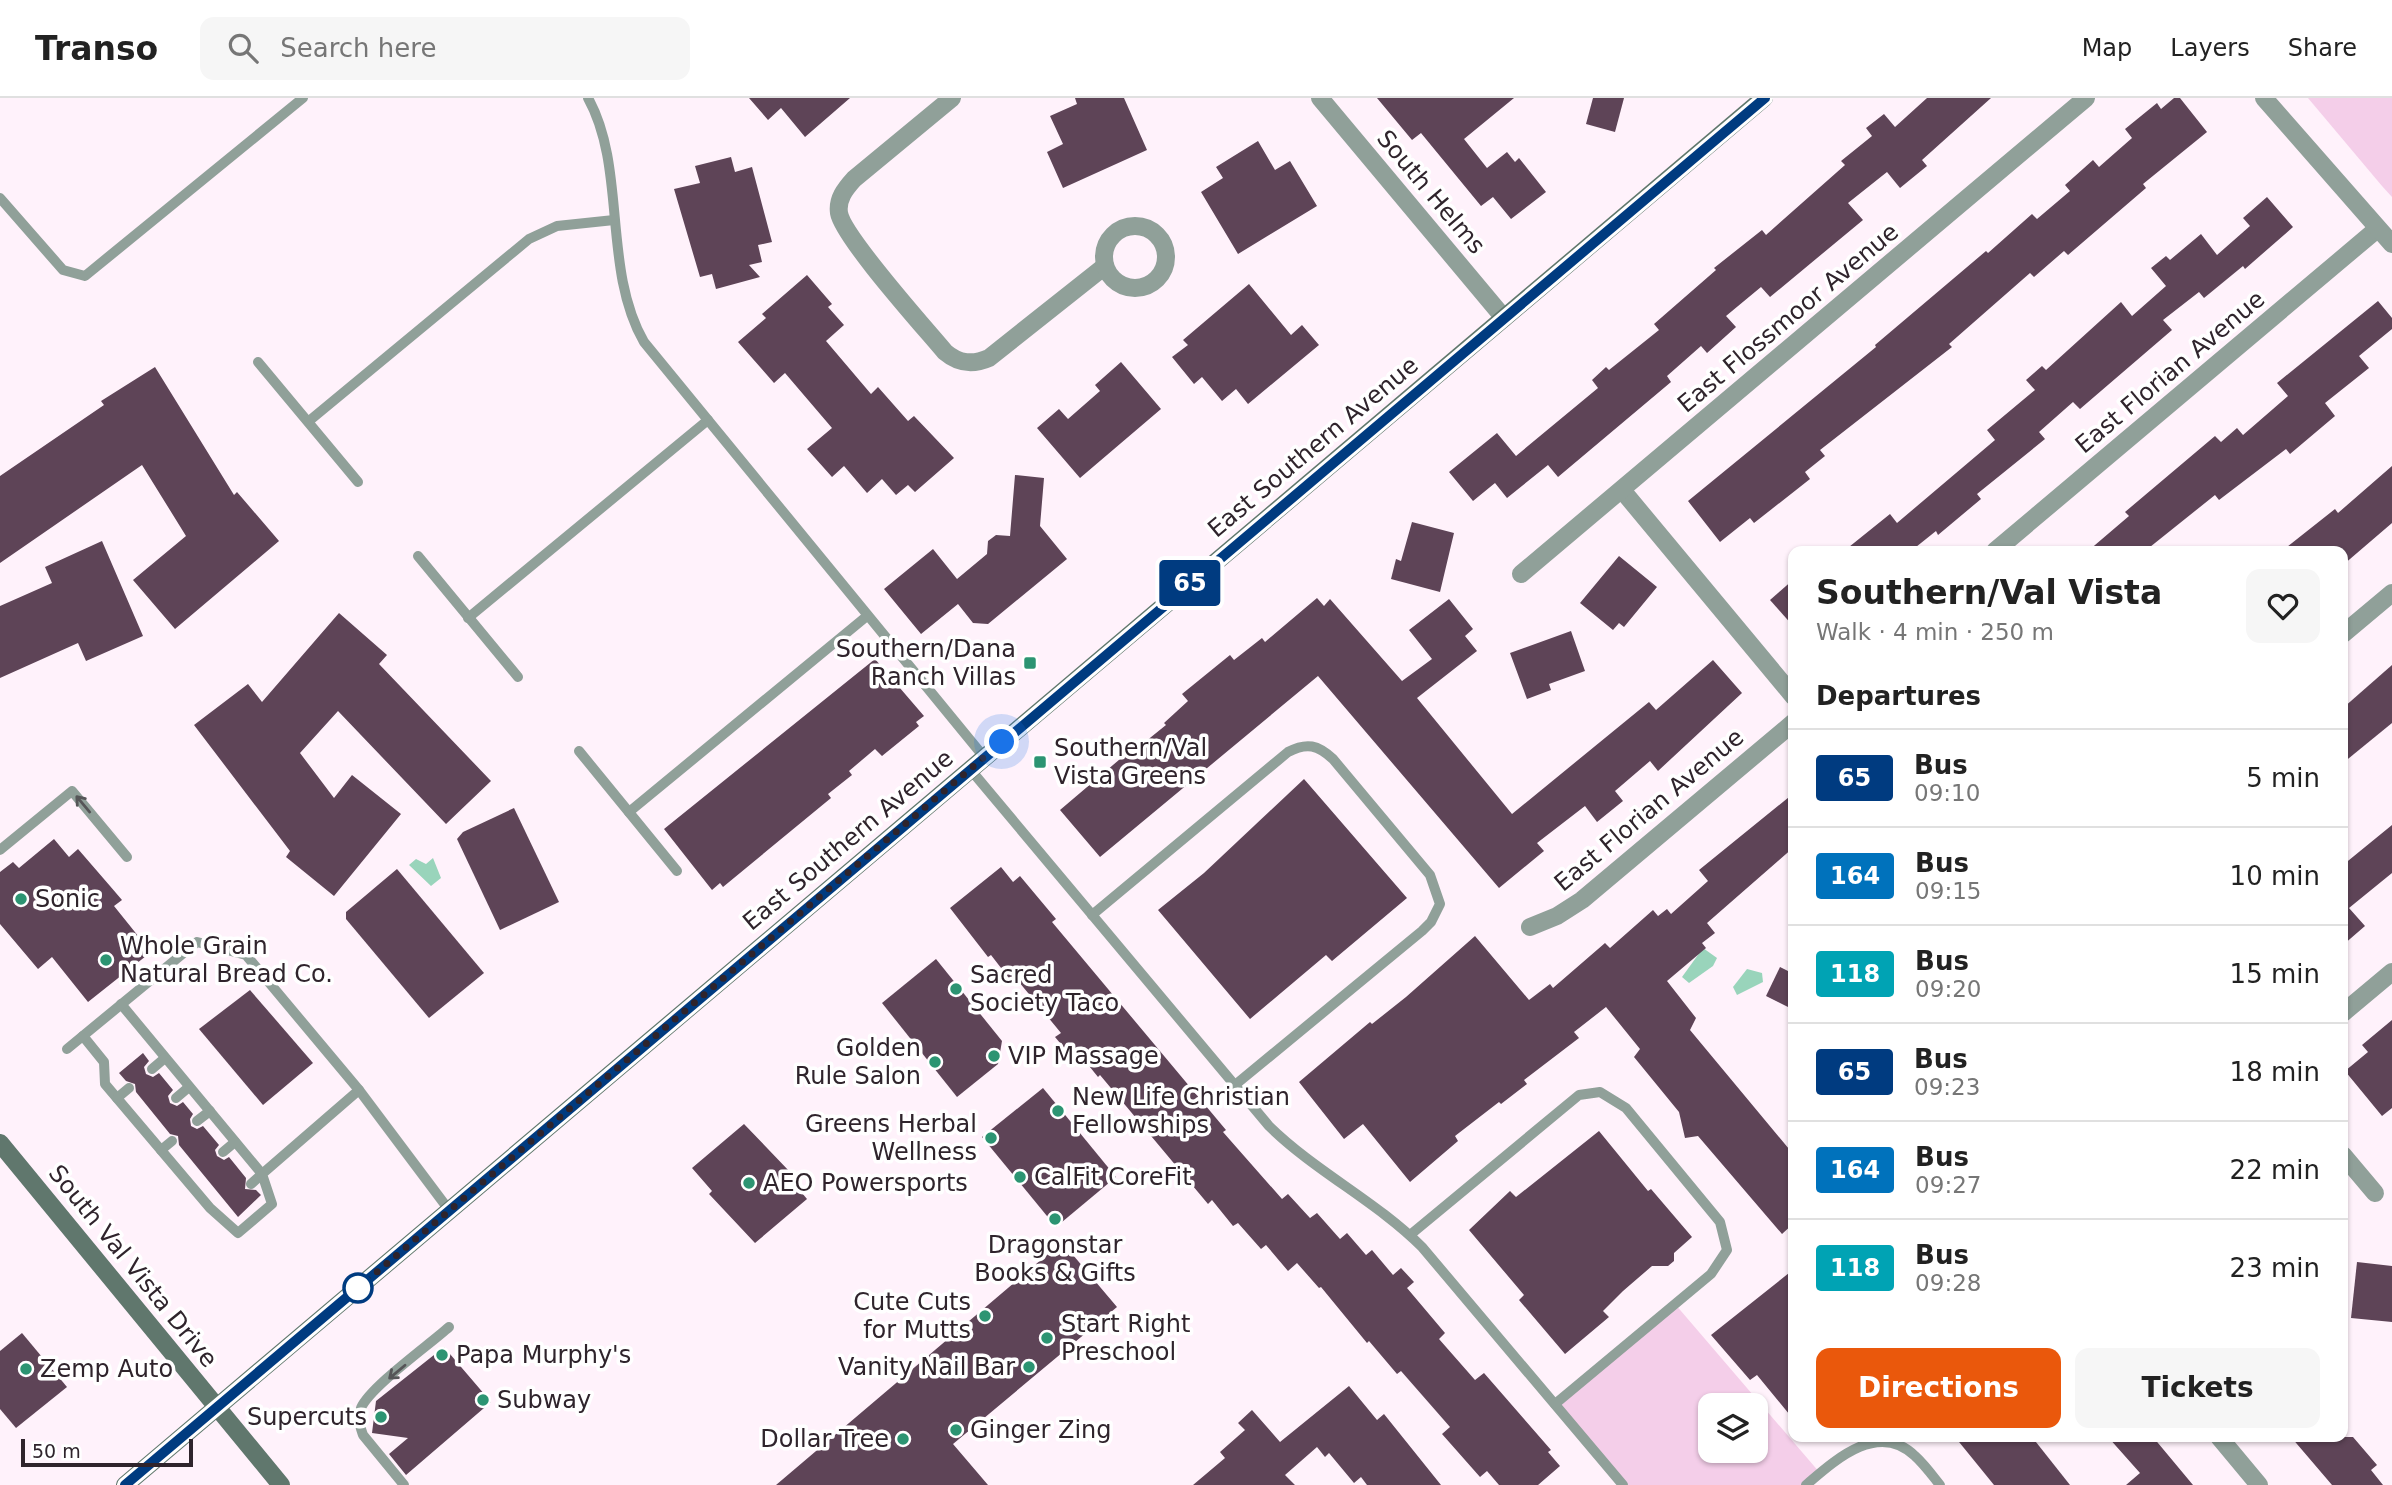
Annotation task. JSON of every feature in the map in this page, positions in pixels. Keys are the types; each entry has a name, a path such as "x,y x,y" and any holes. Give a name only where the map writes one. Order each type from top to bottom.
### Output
{"main road":[{"name":"East Southern Avenue","path":"125,1485 1765,98"},
{"name":"South Val Vista Drive","path":"0,1143 281,1485"}],"street":[{"path":"952,98 854,179 841,195 838,204 839,215 848,232 945,352 952,358 970,363 998,354 1105,266"},
{"name":"South Helms","path":"1320,98 1504,318"},
{"name":"East Flossmoor Avenue","path":"1521,574 2086,98"},
{"path":"2264,98 2376,230 2392,244"},
{"name":"East Florian Avenue","path":"2002,546 2376,230"},
{"path":"1622,490 1788,690"},
{"path":"2348,630 2392,593"},
{"name":"East Florian Avenue","path":"1530,927 1558,916 1582,900 1788,727"},
{"path":"2348,1009 2392,972"},
{"path":"2348,1161 2375,1193"},
{"path":"2223,1442 2259,1485"}],"lane":[{"path":"0,198 63,270 85,276 303,98"},
{"path":"588,98 604,142 624,290 635,326 655,357 984,757"},
{"path":"309,421 529,239 557,226 614,220"},
{"path":"258,362 358,482"},
{"path":"468,618 708,420"},
{"path":"418,556 518,677"},
{"path":"629,812 867,616"},
{"path":"1092,915 1288,752 1308,744 1317,746 1342,769 1430,875 1439,894 1440,904 1431,922 1422,930 1235,1085"},
{"path":"579,751 677,872"},
{"path":"970,769 1286,1142 1388,1215 1410,1235 1623,1485"},
{"path":"0,850 72,791 127,857"},
{"path":"67,1049 197,942 246,955 359,1090 449,1210"},
{"path":"83,1036 104,1062 104,1084 188,1182 221,1209 238,1233 272,1204 262,1174 121,1004"},
{"path":"152,1069 165,1058"},
{"path":"176,1098 189,1087"},
{"path":"117,1098 130,1088"},
{"path":"251,1184 359,1090"},
{"path":"1410,1235 1579,1095 1600,1092 1626,1108 1720,1222 1727,1241 1727,1250 1711,1274 1555,1404"},
{"path":"197,1121 209,1111"},
{"path":"141,1126 151,1118"},
{"path":"161,1150 172,1141"},
{"path":"223,1152 235,1142"},
{"path":"188,1182 198,1173"},
{"path":"404,1485 363,1435 359,1425 361,1408 372,1393 449,1327"},
{"path":"1806,1485 1854,1448 1880,1443 1905,1448 1940,1485"}],"shaded area":[{"path":"2308,98 2392,98 2392,197 2382,186"},
{"path":"433,858 441,878 431,886 409,865 416,859 426,864"},
{"path":"1703,948 1717,958 1713,966 1689,983 1682,977"},
{"path":"1747,969 1762,973 1763,982 1737,995 1733,987"},
{"path":"1675,1304 1751,1393 1698,1393 1698,1463 1768,1463 1768,1412 1788,1436 1788,1442 1793,1442 1820,1473 1806,1485 1623,1485 1555,1404"}],"building":[{"path":"749,98 850,98 805,137 781,108 768,120"},
{"path":"1075,98 1124,98 1147,150 1063,188 1047,152 1063,144 1050,116 1077,104"},
{"path":"1377,98 1514,98 1464,139 1487,168 1507,152 1515,162 1519,158 1546,192 1511,219 1493,197 1481,206 1421,133 1412,140"},
{"path":"1593,98 1624,98 1615,132 1586,124"},
{"path":"1927,98 1991,98 1922,160 1927,166 1900,188 1887,172 1848,203 1863,220 1770,297 1761,287 1726,316 1736,327 1707,353 1701,346 1667,376 1671,382 1558,477 1548,465 1507,498 1495,483 1473,501 1449,472 1497,433 1516,456 1598,388 1592,380 1606,367 1609,370 1659,330 1654,324 1716,270 1714,268 1762,230 1766,235 1845,165 1841,161 1872,136 1866,128 1884,114 1895,127"},
{"path":"2174,98 2180,98 2207,132 2143,184 2146,188 2068,255 2064,251 2034,277 2030,273 1949,344 1952,347 1820,450 1825,456 1805,472 1810,479 1754,523 1750,518 1720,542 1688,501 1876,347 1875,345 1986,251 1988,253 2032,214 2037,219 2070,191 2065,185 2093,160 2099,167 2132,138 2125,129 2157,103 2161,109"},
{"path":"1258,141 1275,170 1290,161 1317,206 1238,254 1201,192 1223,178 1216,167"},
{"path":"731,157 735,172 752,167 772,242 758,245 762,262 749,265 760,277 716,289 712,274 700,277 674,189 700,183 695,166"},
{"path":"2267,197 2293,227 2245,269 2243,266 2204,298 2199,292 2163,320 2172,330 2080,409 2073,402 2039,432 2045,439 1977,494 1981,499 1938,535 1936,531 1917,546 1850,546 1890,514 1897,523 1995,440 1987,430 2035,390 2026,380 2042,366 2046,370 2121,302 2132,316 2166,286 2151,268 2166,256 2170,260 2201,234 2217,255 2250,226 2243,218"},
{"path":"807,275 832,304 828,307 844,325 826,341 871,394 878,387 908,421 914,416 954,458 915,492 908,485 896,495 882,479 867,493 844,466 832,477 807,449 832,428 785,373 774,383 738,342 766,318 762,314"},
{"path":"1249,284 1291,335 1302,325 1319,345 1248,404 1236,389 1222,401 1202,377 1194,384 1172,357 1188,345 1183,340"},
{"path":"2378,301 2392,318 2392,329 2359,356 2369,368 2325,403 2335,416 2290,454 2286,449 2219,500 2215,495 2151,546 2094,546 2129,516 2125,512 2215,436 2221,442 2237,428 2243,435 2288,396 2277,383"},
{"path":"1121,362 1161,409 1080,478 1037,428 1059,409 1068,419 1100,391 1095,385"},
{"path":"155,367 234,495 237,492 279,541 175,629 133,580 186,536 142,465 0,563 0,476 104,405 101,401"},
{"path":"2392,466 2392,523 2348,561 2348,546 2288,546 2335,509 2338,513"},
{"path":"1015,475 1044,478 1040,526 1067,559 988,624 973,623 958,604 921,634 884,589 933,549 957,579 987,554 988,541 996,535 1010,536"},
{"path":"1412,522 1454,533 1440,592 1391,579 1396,559 1401,561"},
{"path":"102,541 143,636 86,661 78,643 0,678 0,606 52,583 45,567"},
{"path":"1619,556 1657,587 1624,627 1619,623 1613,630 1580,603"},
{"path":"1788,584 1788,620 1770,600"},
{"path":"1317,598 1324,606 1330,599 1402,681 1432,659 1409,630 1449,599 1473,629 1465,636 1477,651 1417,698 1512,814 1649,702 1656,710 1713,660 1742,693 1658,771 1650,761 1615,791 1623,801 1597,822 1585,806 1537,843 1544,851 1499,888 1318,676 1100,857 1060,810 1133,748 1135,750 1166,725 1164,723 1188,701 1182,694 1230,655 1234,660 1262,638 1265,642"},
{"path":"339,613 387,655 379,664 491,781 446,824 338,711 300,753 334,798 352,775 401,814 334,896 286,857 290,851 194,725 248,684 262,702"},
{"path":"1571,631 1585,671 1549,684 1551,690 1527,699 1510,653"},
{"path":"875,659 924,716 916,722 919,726 882,756 875,749 849,771 852,775 828,794 831,798 723,887 720,883 712,890 664,829"},
{"path":"2392,665 2392,723 2348,759 2348,704"},
{"path":"1304,779 1407,898 1332,961 1326,955 1250,1019 1158,910 1204,873"},
{"path":"1788,798 1788,852 1707,923 1715,933 1702,943 1706,948 1667,981 1696,1018 1690,1030 1788,1148 1788,1228 1782,1234 1698,1136 1685,1138 1679,1112 1634,1057 1640,1049 1606,1007 1574,1032 1579,1038 1524,1080 1527,1084 1455,1136 1458,1141 1410,1182 1363,1124 1344,1139 1299,1082 1370,1022 1372,1024 1406,997 1475,936 1529,1000 1550,984 1553,988 1605,943 1610,948 1653,910 1658,916 1667,909 1671,914 1708,881 1699,870"},
{"path":"514,808 559,902 500,930 457,839 463,832"},
{"path":"2392,825 2392,873 2349,908 2365,926 2348,941 2348,861"},
{"path":"54,839 69,857 78,849 110,886 122,900 114,906 151,952 88,1002 52,957 38,969 0,924 0,872 13,862 19,868"},
{"path":"1001,867 1013,882 1020,876 1056,919 1052,922 1226,1130 1223,1132 1282,1199 1288,1194 1310,1218 1317,1213 1340,1239 1347,1233 1366,1255 1372,1250 1393,1275 1401,1268 1414,1282 1407,1288 1445,1333 1439,1339 1475,1380 1484,1373 1551,1450 1548,1452 1560,1466 1538,1485 1499,1485 1487,1471 1480,1477 1442,1434 1450,1427 1401,1371 1397,1374 1369,1341 1367,1343 1321,1287 1319,1288 1297,1263 1288,1271 1266,1245 1261,1249 1238,1223 1233,1226 1212,1200 1208,1204 1100,1075 1098,1077 1077,1051 1071,1056 1055,1037 1061,1033 1019,982 1015,986 991,955 988,957 950,908"},
{"path":"397,869 484,973 429,1018 346,919 346,912"},
{"path":"936,959 1002,1041 998,1064 957,1097 882,1003"},
{"path":"1780,967 1788,971 1788,1007 1766,996"},
{"path":"250,990 313,1063 263,1105 199,1029"},
{"path":"2392,1020 2392,1108 2382,1116 2348,1075 2348,1069 2368,1052 2362,1045"},
{"path":"143,1053 149,1061 144,1067 146,1074 153,1077 159,1073 173,1090 168,1096 170,1103 177,1106 183,1102 193,1114 190,1119 191,1126 197,1129 203,1126 219,1145 215,1150 217,1156 224,1160 229,1157 246,1178 245,1189 256,1190 261,1195 238,1217 179,1145 178,1136 170,1134 136,1092 135,1084 126,1081 119,1073"},
{"path":"1043,1088 1116,1177 1056,1227 982,1137"},
{"name":"AEO Powersports","path":"744,1124 790,1172 787,1175 807,1199 755,1243 709,1194 712,1191 692,1168"},
{"path":"1599,1131 1648,1191 1651,1189 1692,1237 1674,1253 1674,1261 1668,1266 1652,1266 1623,1291 1603,1311 1609,1317 1565,1354 1519,1300 1524,1295 1469,1230 1510,1191 1516,1197"},
{"path":"1062,1242 1117,1307 953,1444 988,1485 776,1485"},
{"path":"2357,1262 2392,1266 2392,1322 2351,1318"},
{"path":"1788,1274 1788,1413 1757,1375 1750,1380 1711,1335"},
{"name":"Zemp Auto","path":"22,1333 67,1387 16,1428 0,1409 0,1351"},
{"path":"444,1347 491,1402 406,1475 389,1454 408,1438 372,1433 376,1401"},
{"path":"1349,1386 1377,1420 1384,1414 1441,1485 1367,1485 1361,1477 1354,1483 1329,1453 1325,1457 1317,1447 1285,1475 1295,1485 1193,1485 1225,1458 1220,1452 1245,1430 1238,1423 1252,1410 1280,1442"},
{"path":"2348,1437 2353,1437 2377,1465 2371,1470 2383,1485 2332,1485 2295,1442 2348,1442"},
{"path":"1959,1442 2036,1442 2070,1485 1994,1485"},
{"path":"2112,1442 2157,1442 2193,1485 2126,1485 2140,1473"}],"bus line":[{"name":"65","path":"125,1485 1765,98"}],"place":[{"name":"Southern/Dana Ranch Villas","path":"1030,663"},
{"name":"Southern/Val Vista Greens","path":"1040,762"},
{"name":"Sonic","path":"21,899"},
{"name":"Whole Grain Natural Bread Co.","path":"106,960"},
{"name":"Sacred Society Taco","path":"956,989"},
{"name":"VIP Massage","path":"994,1056"},
{"name":"Golden Rule Salon","path":"935,1062"},
{"name":"New Life Christian Fellowships","path":"1058,1111"},
{"name":"Greens Herbal Wellness","path":"991,1138"},
{"name":"CalFit CoreFit","path":"1020,1177"},
{"name":"AEO Powersports","path":"749,1183"},
{"name":"Dragonstar Books & Gifts","path":"1055,1219"},
{"name":"Cute Cuts for Mutts","path":"985,1316"},
{"name":"Start Right Preschool","path":"1047,1338"},
{"name":"Papa Murphy's","path":"442,1355"},
{"name":"Vanity Nail Bar","path":"1029,1367"},
{"name":"Zemp Auto","path":"26,1369"},
{"name":"Subway","path":"483,1400"},
{"name":"Supercuts","path":"381,1417"},
{"name":"Ginger Zing","path":"956,1430"},
{"name":"Dollar Tree","path":"903,1439"}],"route":[{"path":"358,1288 1002,742"}]}
